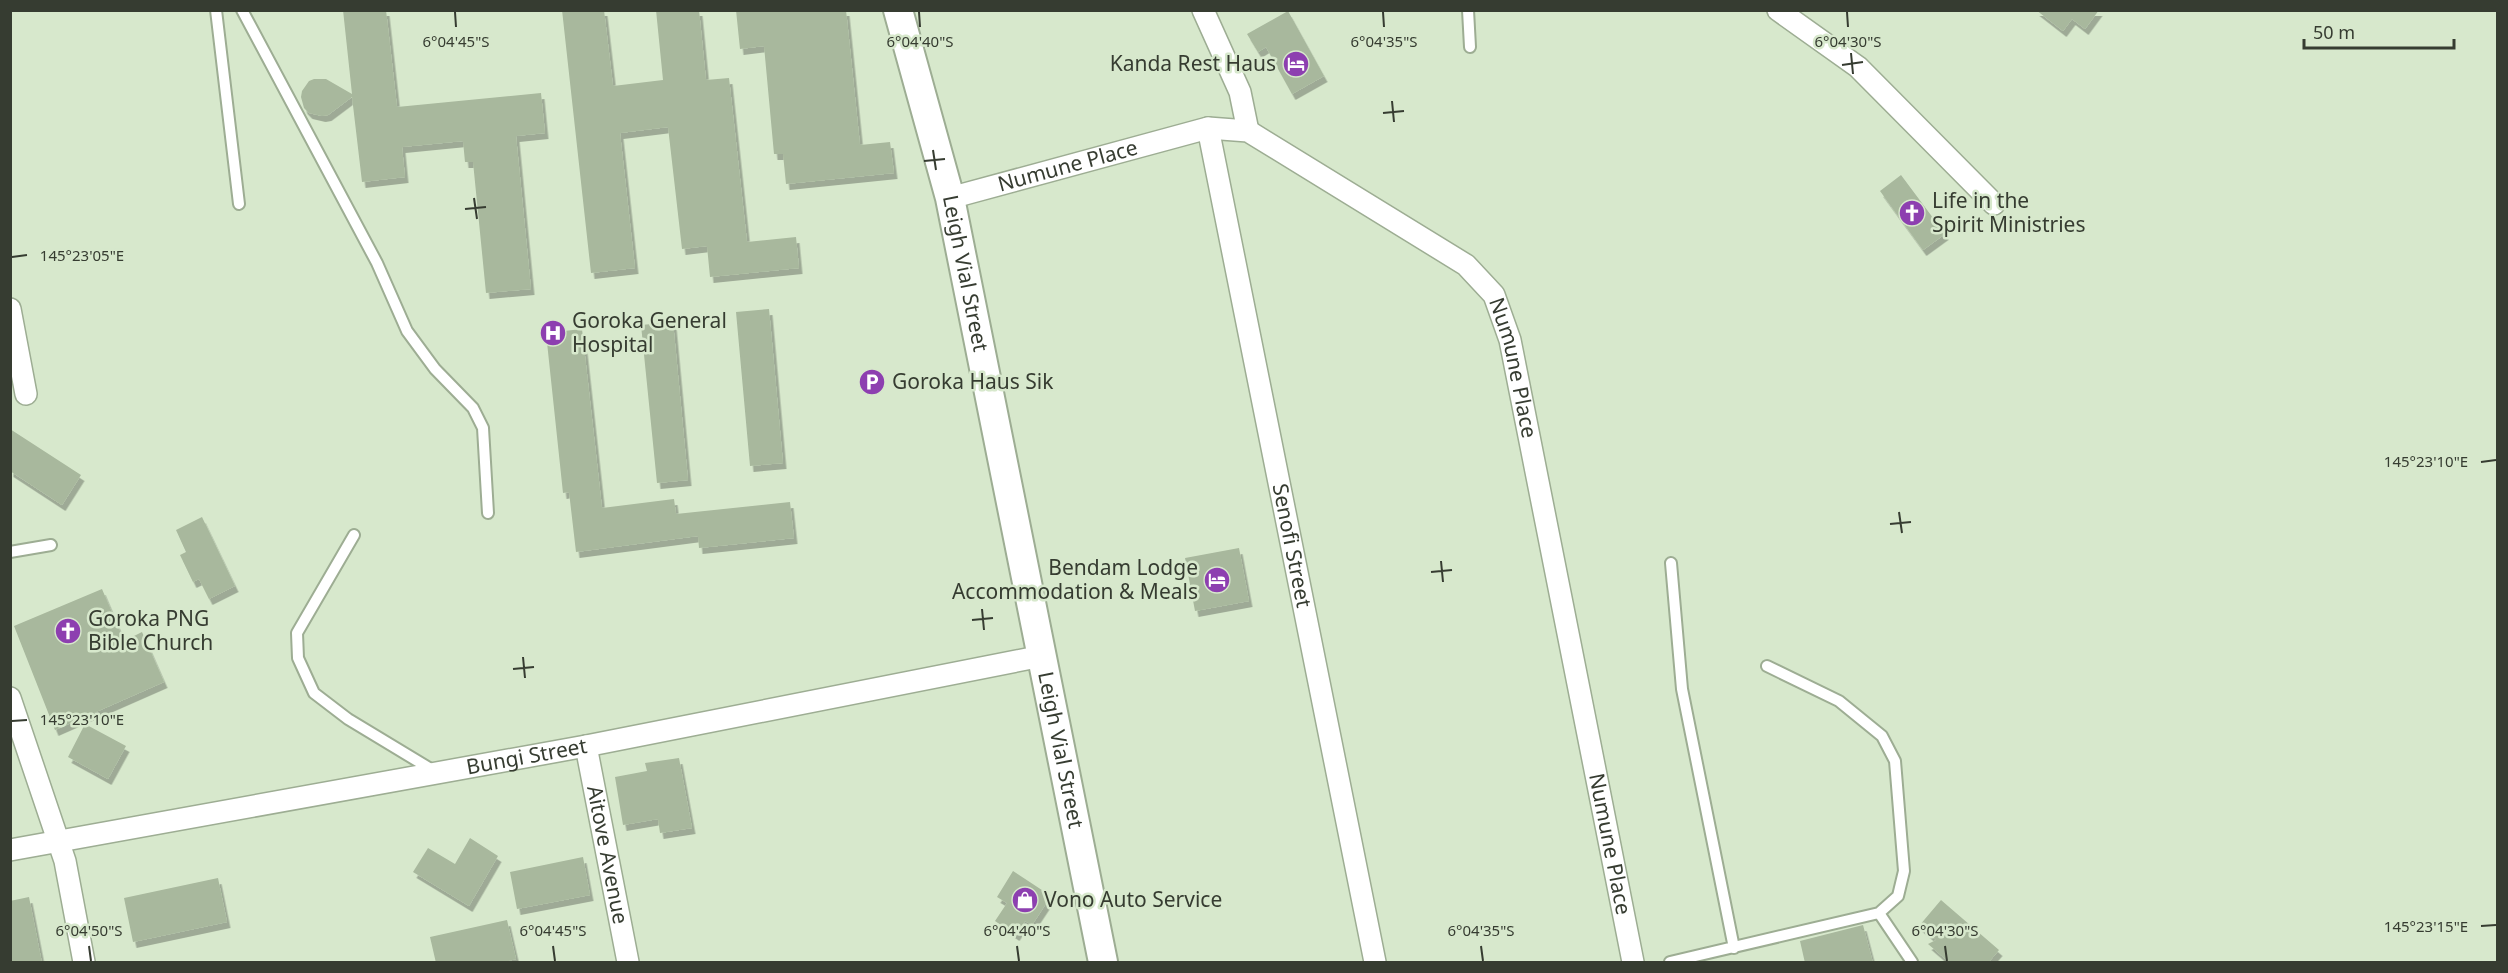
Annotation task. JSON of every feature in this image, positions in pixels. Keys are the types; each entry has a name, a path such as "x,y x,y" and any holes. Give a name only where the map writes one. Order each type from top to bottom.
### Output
{"street":[{"name":"Leigh Vial Street","path":"898,10 950,198 1103,963"},
{"path":"1203,10 1240,92 1248,131"},
{"path":"1778,10 1858,67 1994,204"},
{"name":"Numune Place","path":"950,198 1208,128 1248,131 1467,265 1494,295 1510,339 1633,963"},
{"name":"Senofi Street","path":"1208,128 1375,963"},
{"path":"10,309 26,394"},
{"name":"Bungi Street","path":"10,850 586,746 1042,656"},
{"path":"10,698 65,861 84,963"},
{"name":"Aitove Avenue","path":"586,746 628,963"}],"lane":[{"path":"216,10 240,204"},
{"path":"242,10 377,263 407,331 435,369 473,408 483,428 488,513"},
{"path":"1468,10 1470,47"},
{"path":"354,535 297,633 297,658 314,693 348,719 438,773"},
{"path":"10,552 51,545"},
{"path":"1671,563 1682,689 1734,948"},
{"path":"1670,963 1879,913 1898,896 1904,871 1895,761 1882,736 1839,700 1767,666"},
{"path":"1879,913 1912,963"}],"building":[{"path":"343,10 386,10 397,107 541,93 545,133 516,136 531,289 486,293 473,162 465,162 463,141 402,147 405,177 362,182 352,97 328,115 309,113 304,108 302,91 309,81 314,79 326,79 352,94"},
{"path":"562,10 604,10 613,86 663,80 656,10 699,10 706,80 729,78 747,242 796,237 799,268 710,277 707,246 682,249 668,127 620,133 635,268 591,273"},
{"path":"736,10 846,10 860,145 890,142 894,173 786,184 783,154 774,154 764,46 740,49"},
{"path":"2036,10 2099,10 2085,29 2072,19 2063,31"},
{"name":"Kanda Rest Haus","path":"1288,11 1324,76 1292,94 1266,47 1258,52 1247,34"},
{"name":"Life in the Spirit Ministries","path":"1901,175 1945,234 1923,250 1880,191"},
{"path":"769,309 783,463 750,466 736,312"},
{"path":"673,322 688,480 657,483 641,325"},
{"path":"582,329 602,508 674,499 676,514 790,502 794,538 699,548 698,536 576,552 569,492 563,493 546,333"},
{"path":"10,429 81,475 62,505 10,471"},
{"path":"202,517 235,586 209,599 199,579 193,582 180,555 186,552 176,530"},
{"name":"Bendam Lodge Accommodation & Meals","path":"1239,548 1249,601 1195,611 1185,558"},
{"path":"102,589 124,641 142,632 164,682 55,730 14,626"},
{"path":"85,724 126,746 108,779 68,757"},
{"path":"679,758 692,828 660,833 658,819 623,825 615,777 647,771 645,763"},
{"path":"470,838 498,856 469,906 413,872 428,848 455,864"},
{"path":"583,857 590,895 517,909 510,872"},
{"name":"Vono Auto Service","path":"1013,871 1051,896 1032,925 1025,921 1016,935 995,921 1007,903 997,897"},
{"path":"218,878 227,922 133,942 124,898"},
{"path":"29,897 42,963 10,963 10,901"},
{"path":"1941,900 1999,950 1988,963 1950,963 1928,944 1936,940 1919,926"},
{"path":"507,920 516,959 500,963 436,963 430,937"},
{"path":"1863,925 1873,963 1805,963 1800,941"}],"place":[{"name":"Kanda Rest Haus","path":"1296,64"},
{"name":"Life in the Spirit Ministries","path":"1912,213"},
{"name":"Goroka General Hospital","path":"553,333"},
{"name":"Goroka Haus Sik","path":"872,382"},
{"name":"Bendam Lodge Accommodation & Meals","path":"1217,580"},
{"name":"Goroka PNG Bible Church","path":"68,631"},
{"name":"Vono Auto Service","path":"1025,900"}]}
